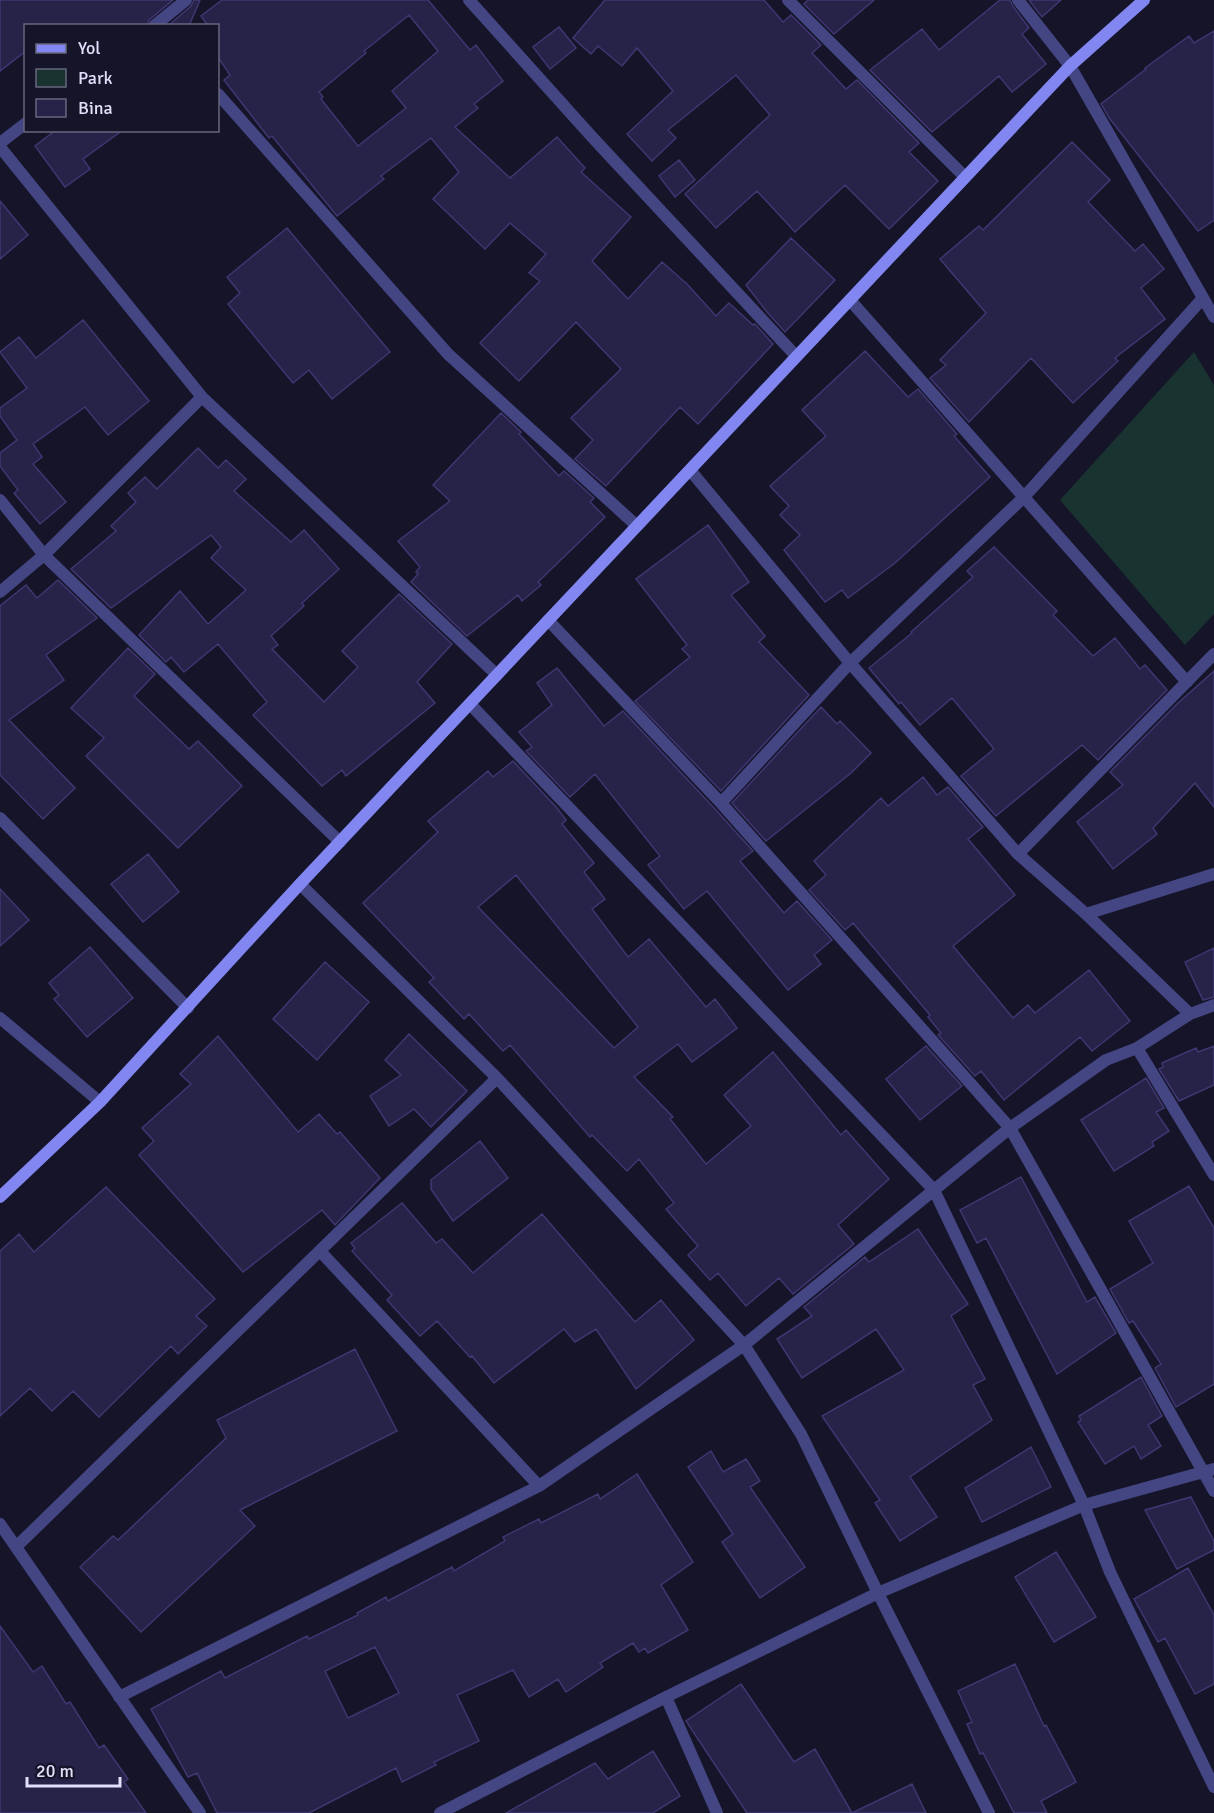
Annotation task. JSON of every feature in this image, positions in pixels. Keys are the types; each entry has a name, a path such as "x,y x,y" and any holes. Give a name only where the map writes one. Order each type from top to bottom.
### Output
{"main road":[{"path":"0,1197 100,1102 300,884 1070,66 1144,0"}],"street":[{"path":"469,0 593,138 796,356"},
{"path":"788,0 966,177"},
{"path":"1018,0 1070,66 1214,317"},
{"path":"157,24 184,1"},
{"path":"219,95 448,354 637,526"},
{"path":"0,143 24,125"},
{"path":"0,147 202,397 498,675"},
{"path":"722,803 850,663 1025,496 1203,298"},
{"path":"850,300 1187,682"},
{"path":"0,592 44,555 202,397"},
{"path":"690,470 850,663 1018,854 1086,914 1190,1014"},
{"path":"0,500 44,555 340,842"},
{"path":"549,620 722,803 1010,1128 1209,1471 1214,1491"},
{"path":"1018,854 1214,654"},
{"path":"470,704 934,1190 1084,1505 1110,1572 1214,1787"},
{"path":"0,818 188,1008"},
{"path":"1086,914 1214,874"},
{"path":"300,884 497,1078 744,1346 801,1434 989,1813"},
{"path":"119,1697 539,1486 744,1346 1010,1128 1106,1060 1137,1048 1190,1014 1214,1005"},
{"path":"0,1018 100,1102"},
{"path":"1137,1048 1214,1175"},
{"path":"16,1547 497,1078"},
{"path":"320,1251 539,1486"},
{"path":"440,1813 666,1696 878,1593 1084,1505 1209,1471"},
{"path":"0,1524 200,1813"},
{"path":"666,1696 717,1813"}],"green space":[{"path":"1194,352 1214,385 1214,614 1185,645 1060,500"}],"building":[{"path":"0,0 173,0 147,24 24,24 24,53 0,71"},
{"path":"194,0 200,0 190,24 170,24 191,6"},
{"path":"222,0 428,0 470,50 476,45 503,81 474,104 478,108 455,127 510,178 557,137 585,168 581,172 631,217 592,261 628,299 662,262 687,284 716,316 729,303 753,325 755,324 773,344 698,424 680,407 606,486 575,459 593,440 571,418 621,369 576,322 519,381 480,343 540,281 529,273 546,254 510,223 485,249 433,199 459,172 431,138 381,176 384,179 337,216 272,136 269,138 224,80 230,75 219,58 219,24 207,24 201,16","holes":["409,15 438,51 392,91 406,108 358,146 321,99 323,97 319,92 366,53 364,51"]},
{"path":"605,0 764,0 783,22 791,15 821,45 812,53 846,89 857,80 919,143 909,152 938,181 889,229 845,185 795,232 757,191 716,228 685,194 770,115 736,75 668,130 676,138 652,161 627,134 673,91 637,48 622,66 598,46 591,54 573,38"},
{"path":"808,0 874,0 834,34 804,4"},
{"path":"1000,0 1010,0 1029,28 1022,34 1046,64 1012,92 999,76 932,132 870,70 922,29 939,50"},
{"path":"1029,0 1061,0 1042,17"},
{"path":"559,27 576,48 550,69 533,47"},
{"path":"1214,31 1214,220 1198,231 1110,119 1101,104 1189,36 1194,43"},
{"path":"53,132 120,132 83,159 90,169 65,187 35,146"},
{"path":"1072,142 1110,180 1088,202 1135,251 1143,244 1164,269 1141,288 1165,319 1115,358 1118,361 1073,403 1031,358 969,422 930,378 946,365 940,360 986,313 940,259 979,226 983,230"},
{"path":"679,160 695,180 675,197 659,176"},
{"path":"0,201 28,235 0,259"},
{"path":"287,228 390,352 332,399 309,370 293,383 228,304 240,293 227,277"},
{"path":"791,238 835,280 785,332 746,285"},
{"path":"83,320 149,401 108,435 85,407 33,444 42,457 33,464 66,502 40,524 14,493 18,490 0,466 0,453 17,440 0,416 0,408 27,388 0,352 19,337 36,358"},
{"path":"865,351 908,397 918,389 957,434 954,436 990,477 895,563 848,598 842,590 825,602 784,550 800,535 780,515 789,506 770,486 826,436 802,410"},
{"path":"501,413 521,432 519,434 559,476 564,471 594,498 590,502 605,517 538,582 541,585 522,601 518,595 467,636 411,582 418,574 416,572 420,567 398,541 450,501 433,485"},
{"path":"198,448 218,468 226,460 246,479 234,491 291,542 304,530 339,569 271,636 278,645 272,649 324,702 358,667 342,651 399,594 452,644 417,682 435,703 346,776 342,770 322,786 253,715 267,702 218,644 184,672 171,657 166,662 139,635 180,591 208,624 246,590 211,558 221,547 211,535 111,608 71,569 116,531 111,526 136,502 128,493 145,477 157,489"},
{"path":"708,525 749,582 731,595 765,636 759,642 809,695 721,791 635,701 690,657 682,649 687,645 636,579"},
{"path":"994,547 1057,611 1053,615 1093,656 1115,638 1140,669 1145,665 1167,690 1098,760 1082,745 996,816 961,776 994,749 952,698 920,725 869,668 912,633 973,577 967,571"},
{"path":"58,580 97,618 46,655 64,680 9,720 75,788 43,819 0,775 0,606 26,585 37,598"},
{"path":"128,648 155,674 134,696 189,749 198,741 242,786 178,848 86,756 104,738 71,708"},
{"path":"557,668 604,726 623,711 753,851 740,861 784,913 797,901 832,940 814,955 821,964 788,990 707,891 684,909 648,865 660,856 595,774 570,797 526,751 532,747 519,732 552,705 537,683"},
{"path":"1214,671 1214,807 1195,783 1153,828 1157,834 1113,869 1077,822 1123,785 1110,772 1178,703"},
{"path":"821,707 837,724 840,721 871,753 851,773 766,841 732,803"},
{"path":"513,761 566,820 562,824 594,863 584,872 605,899 592,909 628,957 649,939 706,1007 715,999 737,1028 692,1062 678,1044 634,1077 673,1117 670,1119 706,1164 751,1126 724,1095 773,1052 841,1135 846,1130 889,1179 838,1225 854,1244 793,1294 779,1278 746,1306 718,1273 710,1280 688,1255 698,1246 666,1209 674,1203 639,1159 627,1171 592,1135 590,1137 510,1045 503,1051 469,1014 464,1019 429,982 434,978 363,903 438,832 428,821 488,771 493,777","holes":["516,875 638,1027 614,1048 478,907"]},
{"path":"923,777 937,795 948,787 983,827 968,839 1015,895 953,946 1013,1018 1028,1005 1035,1013 1089,970 1130,1021 1092,1051 1080,1037 1004,1100 981,1071 975,1076 938,1035 941,1033 928,1017 930,1015 853,923 845,930 809,890 826,875 814,861 881,798 888,806"},
{"path":"148,854 179,892 143,922 111,884"},
{"path":"0,889 29,920 0,946"},
{"path":"90,947 133,998 87,1037 54,999 59,995 49,983"},
{"path":"1214,948 1214,997 1203,1000 1185,962"},
{"path":"325,962 369,1002 317,1060 273,1019"},
{"path":"409,1034 467,1091 431,1127 414,1109 389,1126 370,1096 401,1075 385,1060"},
{"path":"218,1036 298,1132 319,1114 337,1134 340,1132 380,1178 335,1225 322,1210 243,1272 139,1155 154,1141 142,1128 191,1084 180,1074"},
{"path":"926,1046 962,1086 920,1120 886,1079"},
{"path":"1214,1046 1214,1085 1179,1101 1159,1069 1163,1067 1162,1063 1196,1048 1198,1052"},
{"path":"1146,1078 1164,1108 1156,1112 1169,1131 1152,1142 1154,1146 1114,1171 1081,1120"},
{"path":"480,1141 508,1178 453,1221 431,1189 431,1180"},
{"path":"1021,1177 1087,1302 1095,1297 1116,1333 1057,1374 986,1238 977,1243 960,1210"},
{"path":"1189,1186 1214,1228 1214,1384 1176,1407 1155,1368 1161,1364 1133,1321 1129,1323 1110,1289 1153,1263 1129,1221"},
{"path":"106,1187 215,1299 196,1316 207,1326 178,1354 171,1346 99,1417 73,1391 52,1411 30,1388 0,1416 0,1251 19,1234 34,1252"},
{"path":"402,1203 436,1243 442,1239 473,1273 542,1214 635,1322 661,1300 694,1340 636,1389 596,1329 575,1342 564,1329 494,1383 472,1356 470,1357 437,1321 420,1336 387,1300 392,1295 352,1251 355,1248 351,1243"},
{"path":"918,1229 968,1304 951,1316 985,1379 973,1385 992,1420 910,1477 937,1517 900,1541 875,1503 880,1500 822,1416 904,1370 876,1329 802,1378 777,1339 812,1316 804,1307 865,1257 869,1262"},
{"path":"355,1349 397,1431 240,1510 255,1526 141,1632 80,1567 113,1536 118,1540 226,1438 217,1420"},
{"path":"1141,1377 1162,1416 1148,1425 1161,1446 1141,1459 1134,1446 1105,1464 1078,1422 1081,1420 1079,1416"},
{"path":"1031,1447 1051,1487 982,1522 965,1488"},
{"path":"711,1451 723,1472 746,1459 760,1481 750,1487 805,1567 760,1598 722,1542 733,1534 688,1467"},
{"path":"637,1474 693,1562 661,1585 688,1630 648,1653 645,1648 639,1652 633,1643 600,1663 603,1667 566,1692 558,1679 529,1697 513,1670 457,1695 479,1741 434,1762 436,1765 402,1782 396,1768 309,1813 217,1813 197,1773 188,1777 151,1709 221,1671 225,1678 307,1636 309,1639 358,1615 357,1613 386,1597 388,1601 452,1567 454,1571 505,1541 503,1537 539,1519 541,1523 598,1494 600,1499","holes":["375,1647 399,1693 348,1718 325,1671"]},
{"path":"1191,1497 1214,1541 1214,1550 1177,1569 1145,1510"},
{"path":"1056,1552 1096,1617 1054,1642 1015,1577"},
{"path":"1188,1568 1214,1615 1214,1684 1195,1694 1165,1638 1158,1642 1134,1599"},
{"path":"0,1626 33,1672 42,1666 66,1704 70,1702 99,1748 104,1745 128,1779 124,1782 146,1813 0,1813"},
{"path":"1015,1664 1044,1726 1046,1725 1076,1782 1041,1801 1047,1813 1014,1813 983,1753 980,1754 967,1724 972,1722 958,1691"},
{"path":"741,1684 794,1762 815,1749 852,1813 747,1813 686,1721"},
{"path":"653,1751 680,1796 653,1813 506,1813 595,1763 608,1779"},
{"path":"912,1784 926,1813 852,1813"}]}
